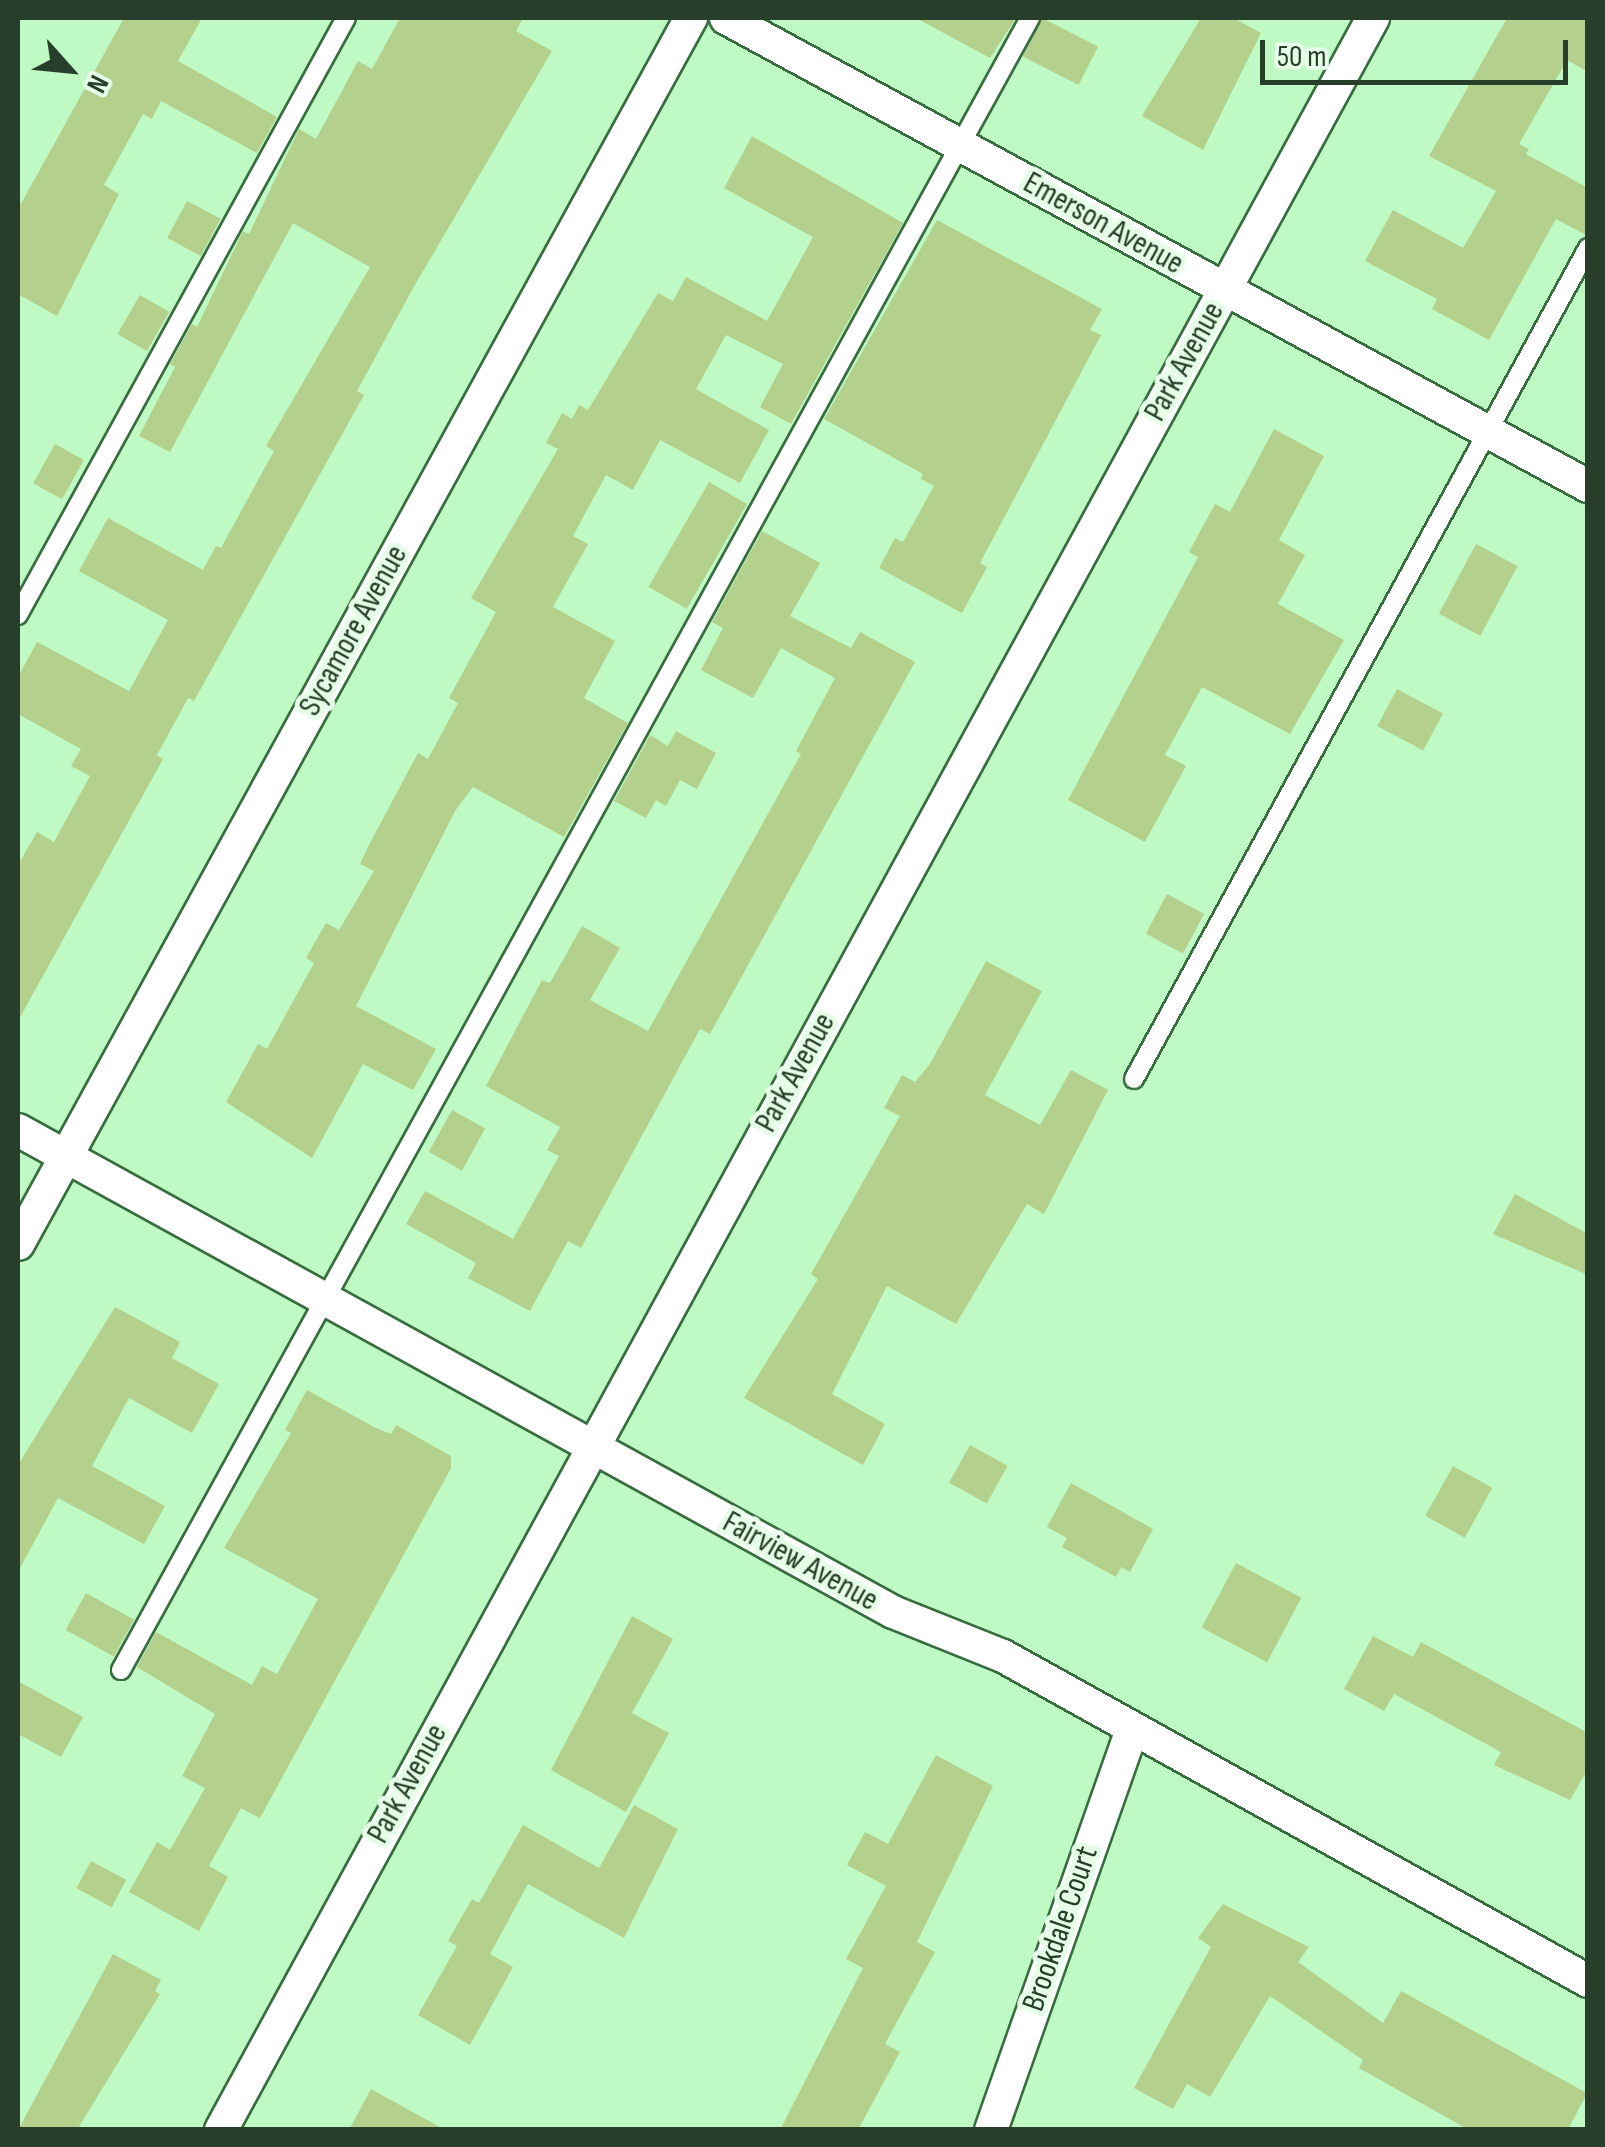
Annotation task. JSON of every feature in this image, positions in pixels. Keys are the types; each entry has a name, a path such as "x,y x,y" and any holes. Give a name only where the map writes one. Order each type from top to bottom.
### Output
{"street":[{"name":"Sycamore Avenue","path":"18,1244 691,18"},
{"name":"Emerson Avenue","path":"726,18 1588,486"},
{"name":"Park Avenue","path":"221,2130 1373,18"},
{"name":"Fairview Avenue","path":"18,1130 893,1612 1003,1656 1588,1981"},
{"name":"Brookdale Court","path":"991,2130 1132,1728"}],"lane":[{"path":"18,615 346,18"},
{"path":"121,1670 328,1302 1030,18"},
{"path":"1134,1080 1588,248"}],"building":[{"path":"124,18 202,18 178,61 277,117 257,153 161,101 152,119 143,114 104,185 119,194 57,316 18,294 18,209"},
{"path":"400,18 523,18 516,31 552,51 412,290 357,391 364,395 194,701 188,698 157,755 163,759 18,1021 18,865 37,832 54,842 90,776 71,766 81,749 18,714 18,677 37,642 129,691 168,620 79,571 108,518 203,570 216,546 221,548 274,451 266,446 370,267 293,223 170,452 139,436 175,367 170,364 192,324 197,327 243,231 249,234 299,129 316,139 358,61 372,69"},
{"path":"916,18 1016,18 990,58"},
{"path":"1042,18 1098,47 1079,85 1022,56"},
{"path":"1201,18 1233,18 1261,33 1203,150 1142,116"},
{"path":"1507,18 1588,18 1588,72 1567,60 1519,144 1529,149 1526,154 1588,188 1588,236 1556,219 1489,340 1432,309 1437,299 1365,261 1393,210 1463,248 1496,191 1429,156"},
{"path":"752,136 903,223 791,424 760,407 783,364 726,335 696,389 769,430 740,483 660,440 633,490 606,475 573,536 588,544 553,607 615,641 584,698 628,723 564,837 473,787 455,811 356,1006 436,1049 413,1090 363,1064 312,1158 226,1102 258,1044 267,1049 314,963 306,958 326,923 339,930 374,871 360,864 369,845 418,753 428,759 458,703 449,698 496,612 471,598 558,449 546,443 562,413 572,419 579,405 588,410 658,293 673,301 686,277 767,321 813,237 724,188"},
{"path":"187,201 221,219 201,256 167,238"},
{"path":"937,220 1102,309 1090,330 1101,335 980,563 987,567 962,613 879,568 895,538 903,542 934,486 921,479 923,474 824,419"},
{"path":"140,295 169,312 147,351 118,334"},
{"path":"1274,429 1324,456 1279,540 1305,555 1278,604 1344,640 1290,734 1202,687 1165,755 1186,766 1145,842 1068,800 1198,557 1189,552 1215,504 1230,512"},
{"path":"55,444 84,460 62,499 33,483"},
{"path":"709,482 747,504 687,609 648,587"},
{"path":"762,531 820,563 790,616 851,648 860,632 915,662 710,1034 700,1029 581,1248 568,1241 530,1311 468,1278 476,1263 406,1224 425,1191 513,1239 559,1156 547,1150 560,1127 486,1086 542,980 550,983 582,926 620,948 590,1000 648,1031 801,754 796,751 835,678 781,648 753,698 701,670 723,628 712,622"},
{"path":"1476,544 1517,566 1480,636 1439,614"},
{"path":"1397,689 1443,713 1423,750 1377,726"},
{"path":"676,731 716,753 697,789 680,780 666,806 656,800 646,818 614,801 650,735 668,746"},
{"path":"1167,894 1204,914 1183,953 1146,934"},
{"path":"986,961 1042,991 985,1095 1040,1125 1071,1070 1108,1090 1044,1214 1027,1204 956,1324 887,1286 832,1394 885,1424 863,1465 744,1398 818,1279 811,1274 900,1116 884,1108 902,1075 915,1082 930,1064"},
{"path":"452,1110 485,1128 462,1170 429,1152"},
{"path":"1515,1194 1588,1234 1588,1275 1493,1234"},
{"path":"115,1307 180,1342 172,1358 219,1384 192,1433 129,1398 92,1466 165,1506 144,1544 58,1498 18,1572 18,1465"},
{"path":"307,1390 391,1434 396,1425 451,1456 451,1468 260,1818 241,1808 209,1866 228,1877 199,1931 129,1892 157,1842 170,1850 205,1788 182,1776 215,1714 137,1667 156,1632 252,1685 262,1666 277,1674 318,1599 224,1548 291,1433 285,1430"},
{"path":"970,1445 1008,1466 987,1503 949,1483"},
{"path":"1453,1466 1492,1488 1465,1538 1425,1516"},
{"path":"1071,1483 1153,1529 1130,1572 1121,1567 1116,1577 1062,1547 1067,1538 1047,1527"},
{"path":"1236,1563 1301,1598 1267,1662 1202,1627"},
{"path":"86,1593 134,1620 114,1656 66,1630"},
{"path":"632,1616 673,1639 632,1713 669,1733 626,1812 551,1770"},
{"path":"1373,1636 1413,1657 1421,1642 1588,1733 1588,1769 1570,1800 1494,1765 1501,1752 1394,1694 1384,1711 1344,1689"},
{"path":"18,1681 83,1717 61,1757 18,1734"},
{"path":"936,1755 993,1786 917,1942 935,1952 885,2044 900,2052 858,2130 780,2130 863,1968 846,1959 886,1886 847,1865 865,1832 888,1844"},
{"path":"634,1805 678,1829 624,1938 528,1884 490,1954 513,1967 470,2045 418,2015 457,1946 448,1941 472,1899 479,1903 523,1825 599,1868"},
{"path":"91,1861 126,1880 112,1907 76,1888"},
{"path":"1223,1904 1309,1947 1298,1962 1383,2023 1401,1991 1587,2093 1568,2130 1469,2130 1359,2068 1363,2060 1270,1996 1210,2097 1187,2084 1173,2109 1134,2088 1211,1947 1198,1938"},
{"path":"113,1954 161,1980 155,1991 160,1994 77,2130 18,2130"},
{"path":"371,2089 445,2130 349,2130"}]}
